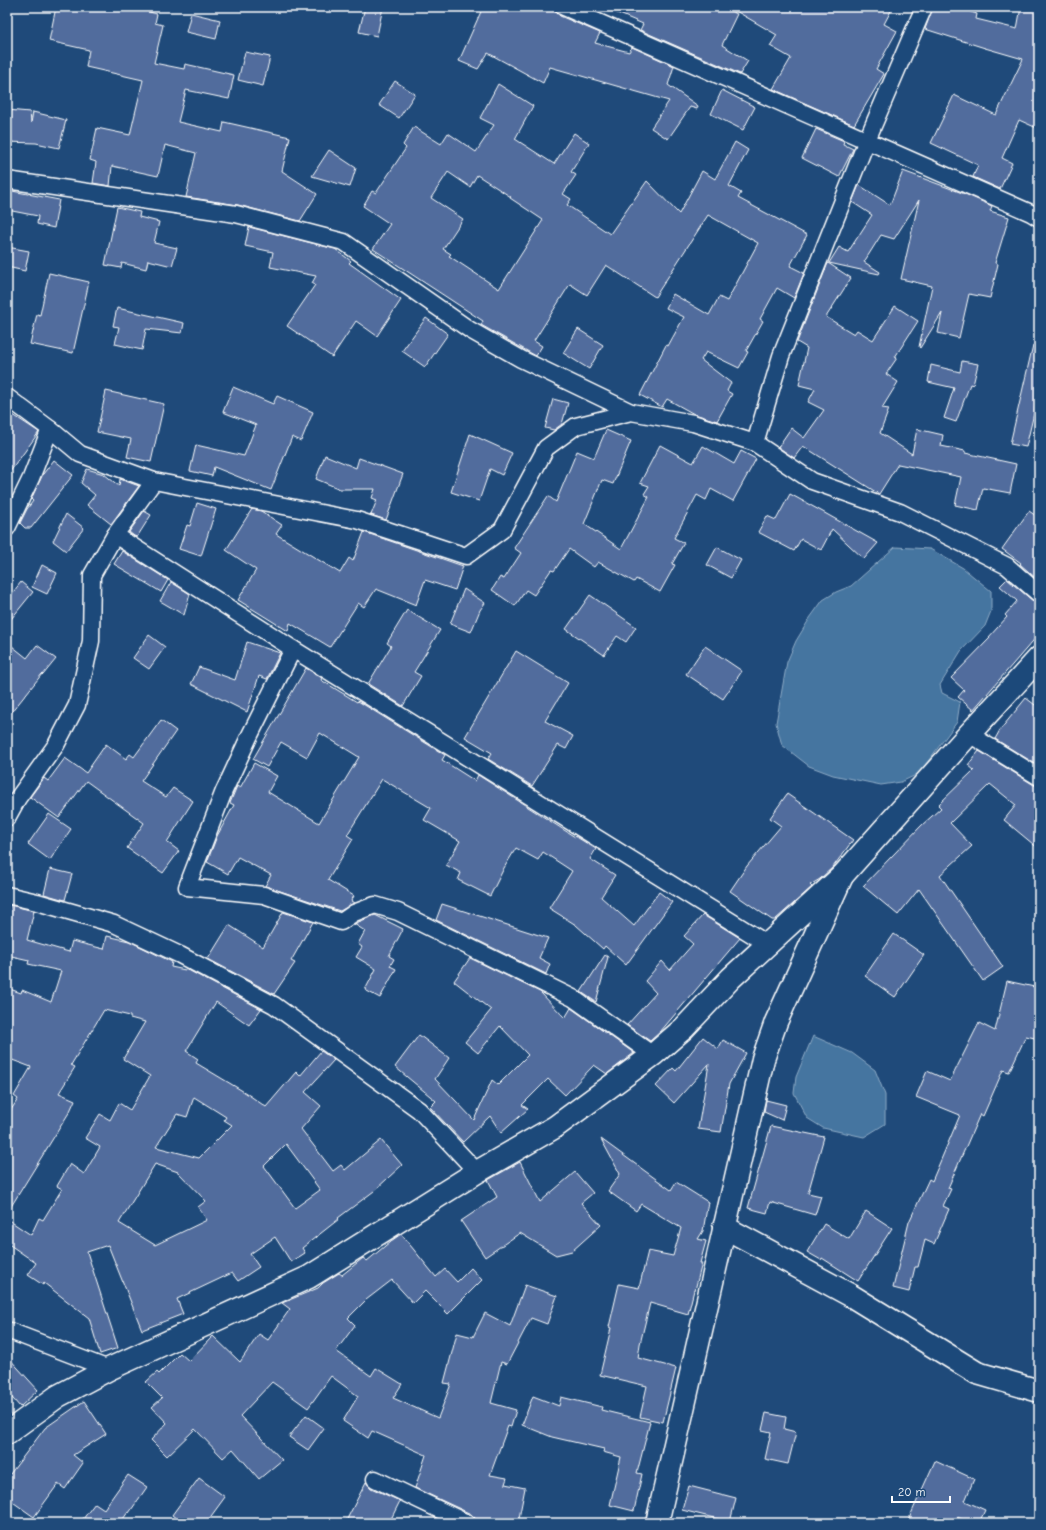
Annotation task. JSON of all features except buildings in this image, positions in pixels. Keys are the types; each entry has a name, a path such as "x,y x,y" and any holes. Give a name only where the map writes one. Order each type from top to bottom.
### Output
{"main road":[{"path":"7,1433 58,1396 109,1369 309,1277 477,1172 555,1127 652,1055 684,1028 731,978 769,945 842,876 968,734 1039,658"},
{"path":"657,1523 763,1059 776,1022 842,876"},
{"path":"724,1227 850,1295 977,1373 1039,1391"}],"street":[{"path":"564,7 867,140 1031,213 1039,218"},
{"path":"755,442 781,356 867,140 924,7"},
{"path":"7,180 236,214 344,242 470,330 521,359 631,412 693,423 755,442 812,481 900,512 1008,566 1039,594"},
{"path":"7,398 50,429 80,454 154,480 357,520 466,556 502,530 546,448 576,426 631,412"},
{"path":"7,528 31,478 50,429"},
{"path":"7,818 18,798 56,745 77,705 91,641 92,575 115,535 154,480"},
{"path":"115,535 293,649 769,945"},
{"path":"293,649 224,791 187,887 264,895 342,922 354,913 375,905 398,912 573,998 652,1055"},
{"path":"968,734 1039,777"},
{"path":"7,895 114,924 180,955 274,1005 419,1110 477,1172"},
{"path":"7,1330 109,1369"},
{"path":"375,1479 467,1523"}],"water":[{"path":"895,547 930,549 963,568 991,591 991,611 985,626 961,651 940,685 942,693 960,702 957,722 918,774 901,782 881,785 833,775 809,766 782,745 776,723 787,662 796,641 810,618 823,600 836,592 851,586"},
{"path":"813,1036 852,1053 875,1070 885,1095 885,1124 864,1137 823,1128 807,1118 794,1093 796,1077"}]}
